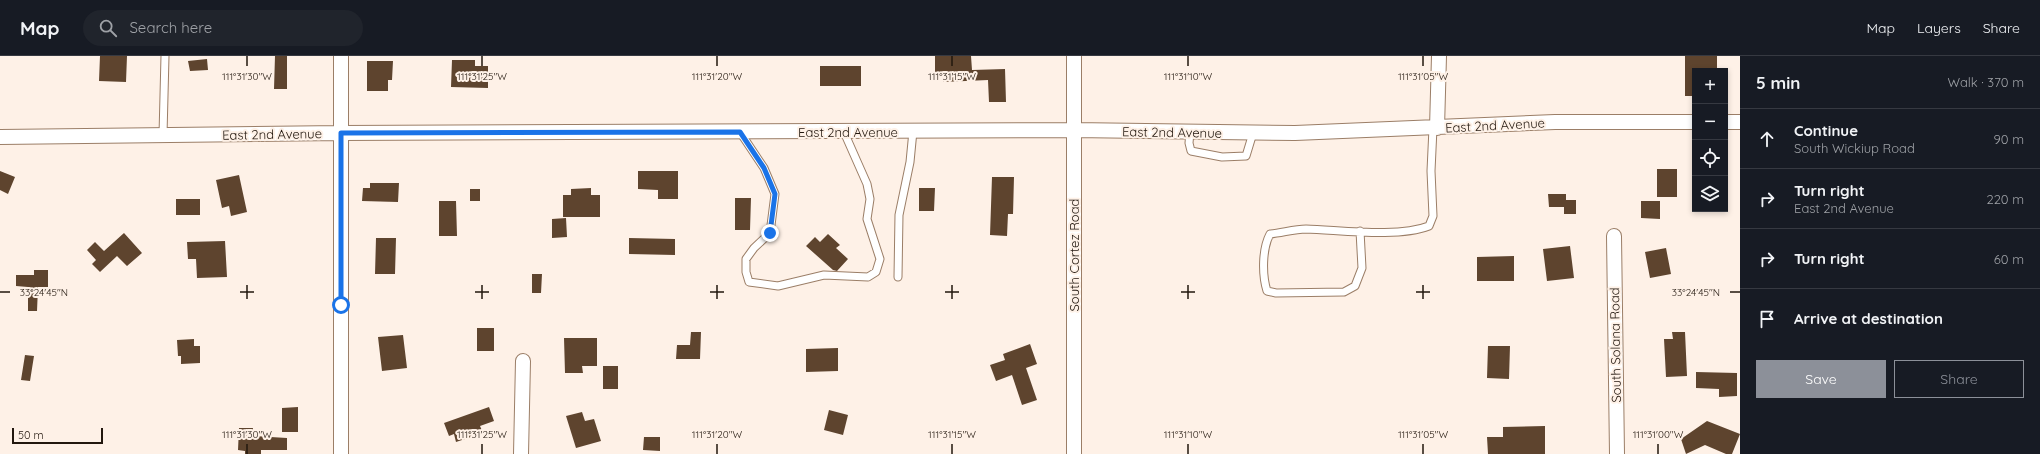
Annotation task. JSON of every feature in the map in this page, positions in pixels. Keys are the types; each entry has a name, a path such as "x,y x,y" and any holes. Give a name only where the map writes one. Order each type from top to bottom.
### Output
{"street":[{"path":"341,56 341,454"},
{"name":"South Cortez Road","path":"1074,56 1074,454"},
{"path":"1435,128 1439,56"},
{"name":"East 2nd Avenue","path":"0,137 341,133 1074,130 1295,133 1555,122 1692,122"},
{"path":"1728,122 1740,122"},
{"name":"South Solana Road","path":"1614,236 1617,454"},
{"path":"522,361 522,454"}],"lane":[{"path":"163,135 165,56"},
{"path":"1360,231 1362,268 1355,286 1344,292 1276,293 1268,291 1265,284 1265,243 1270,234 1304,229 1360,231 1420,230 1429,226 1433,216 1431,171 1435,128"},
{"path":"898,277 899,215 910,162 913,131"},
{"path":"740,132 764,168 775,194 770,233 754,248 746,259 746,272 749,282 778,286 824,275 868,277 876,272 880,260 867,219 870,200 867,184 844,132"},
{"path":"1190,132 1189,143 1191,151 1222,157 1246,156 1253,133"}],"building":[{"path":"100,56 127,56 126,82 99,81"},
{"path":"275,56 287,56 287,89 274,89"},
{"path":"935,56 971,56 972,70 1005,69 1006,102 989,102 988,80 943,82 943,74 935,74"},
{"path":"1685,56 1717,56 1717,68 1692,68 1692,96 1685,96"},
{"path":"207,59 208,70 190,71 188,61"},
{"path":"452,60 475,60 475,66 488,66 488,88 451,87"},
{"path":"367,61 393,61 392,80 388,80 388,91 367,91"},
{"path":"820,66 861,66 861,86 820,86"},
{"path":"1657,169 1677,169 1677,197 1657,197"},
{"path":"0,171 15,177 8,194 0,190"},
{"path":"638,171 678,171 678,199 658,199 658,190 638,189"},
{"path":"239,175 247,212 231,216 229,206 222,208 216,180"},
{"path":"992,177 1014,177 1013,214 1008,214 1007,236 990,235"},
{"path":"370,183 399,183 398,202 362,201 363,188 370,188"},
{"path":"591,188 591,195 600,195 600,217 563,217 563,195 571,195 571,189"},
{"path":"919,188 935,188 934,211 919,211"},
{"path":"470,189 480,189 480,201 470,201"},
{"path":"1548,194 1566,194 1566,200 1576,200 1576,214 1564,214 1564,207 1549,207"},
{"path":"735,198 751,198 750,230 735,230"},
{"path":"176,199 200,199 200,215 176,215"},
{"path":"439,201 456,201 457,236 439,236"},
{"path":"1641,201 1660,201 1660,219 1641,218"},
{"path":"566,218 567,237 552,238 552,219"},
{"path":"124,233 142,253 127,266 117,256 100,272 92,264 96,260 87,250 95,242 104,251"},
{"path":"828,234 840,245 836,248 848,259 837,271 833,270 806,246 815,237 820,242"},
{"path":"376,238 396,238 395,274 375,274"},
{"path":"629,238 675,239 675,255 629,254"},
{"path":"225,241 227,277 197,278 196,259 188,259 187,242"},
{"path":"1570,246 1574,278 1547,281 1543,249"},
{"path":"1666,248 1671,274 1650,278 1645,252"},
{"path":"1514,256 1514,281 1477,281 1477,257"},
{"path":"34,270 48,270 48,287 38,287 37,311 28,311 28,287 16,286 16,275 34,275"},
{"path":"532,274 542,274 541,293 532,293"},
{"path":"477,328 494,328 494,351 477,351"},
{"path":"691,332 701,332 700,359 676,359 677,345 690,345"},
{"path":"1672,332 1685,332 1687,376 1666,377 1664,339 1673,339"},
{"path":"403,335 407,368 382,371 378,337"},
{"path":"564,338 597,338 597,366 582,366 583,373 565,373"},
{"path":"194,339 194,346 200,346 200,363 181,364 181,356 178,356 177,340"},
{"path":"1030,344 1037,364 1026,368 1037,400 1022,405 1012,375 996,381 990,365 1005,360 1003,354"},
{"path":"1488,346 1510,346 1509,379 1487,378"},
{"path":"838,348 838,371 806,372 806,349"},
{"path":"25,355 34,356 30,381 21,380"},
{"path":"603,366 618,366 618,389 603,389"},
{"path":"1696,372 1737,373 1737,396 1719,397 1719,389 1696,388"},
{"path":"298,407 298,432 282,432 282,408"},
{"path":"489,407 494,421 480,426 483,433 456,442 454,434 449,436 444,423"},
{"path":"829,410 848,415 843,435 824,430"},
{"path":"582,412 585,421 594,419 601,441 576,448 566,416"},
{"path":"1707,421 1740,434 1732,454 1726,454 1705,445 1686,454 1681,439"},
{"path":"1545,426 1545,454 1488,454 1487,437 1503,437 1503,427"},
{"path":"239,428 253,428 252,436 287,438 287,450 261,450 261,454 245,454 245,451 238,450"},
{"path":"644,437 660,437 660,451 643,450"}],"route":[{"path":"341,305 341,133 740,132 764,168 775,194 770,233"}]}
